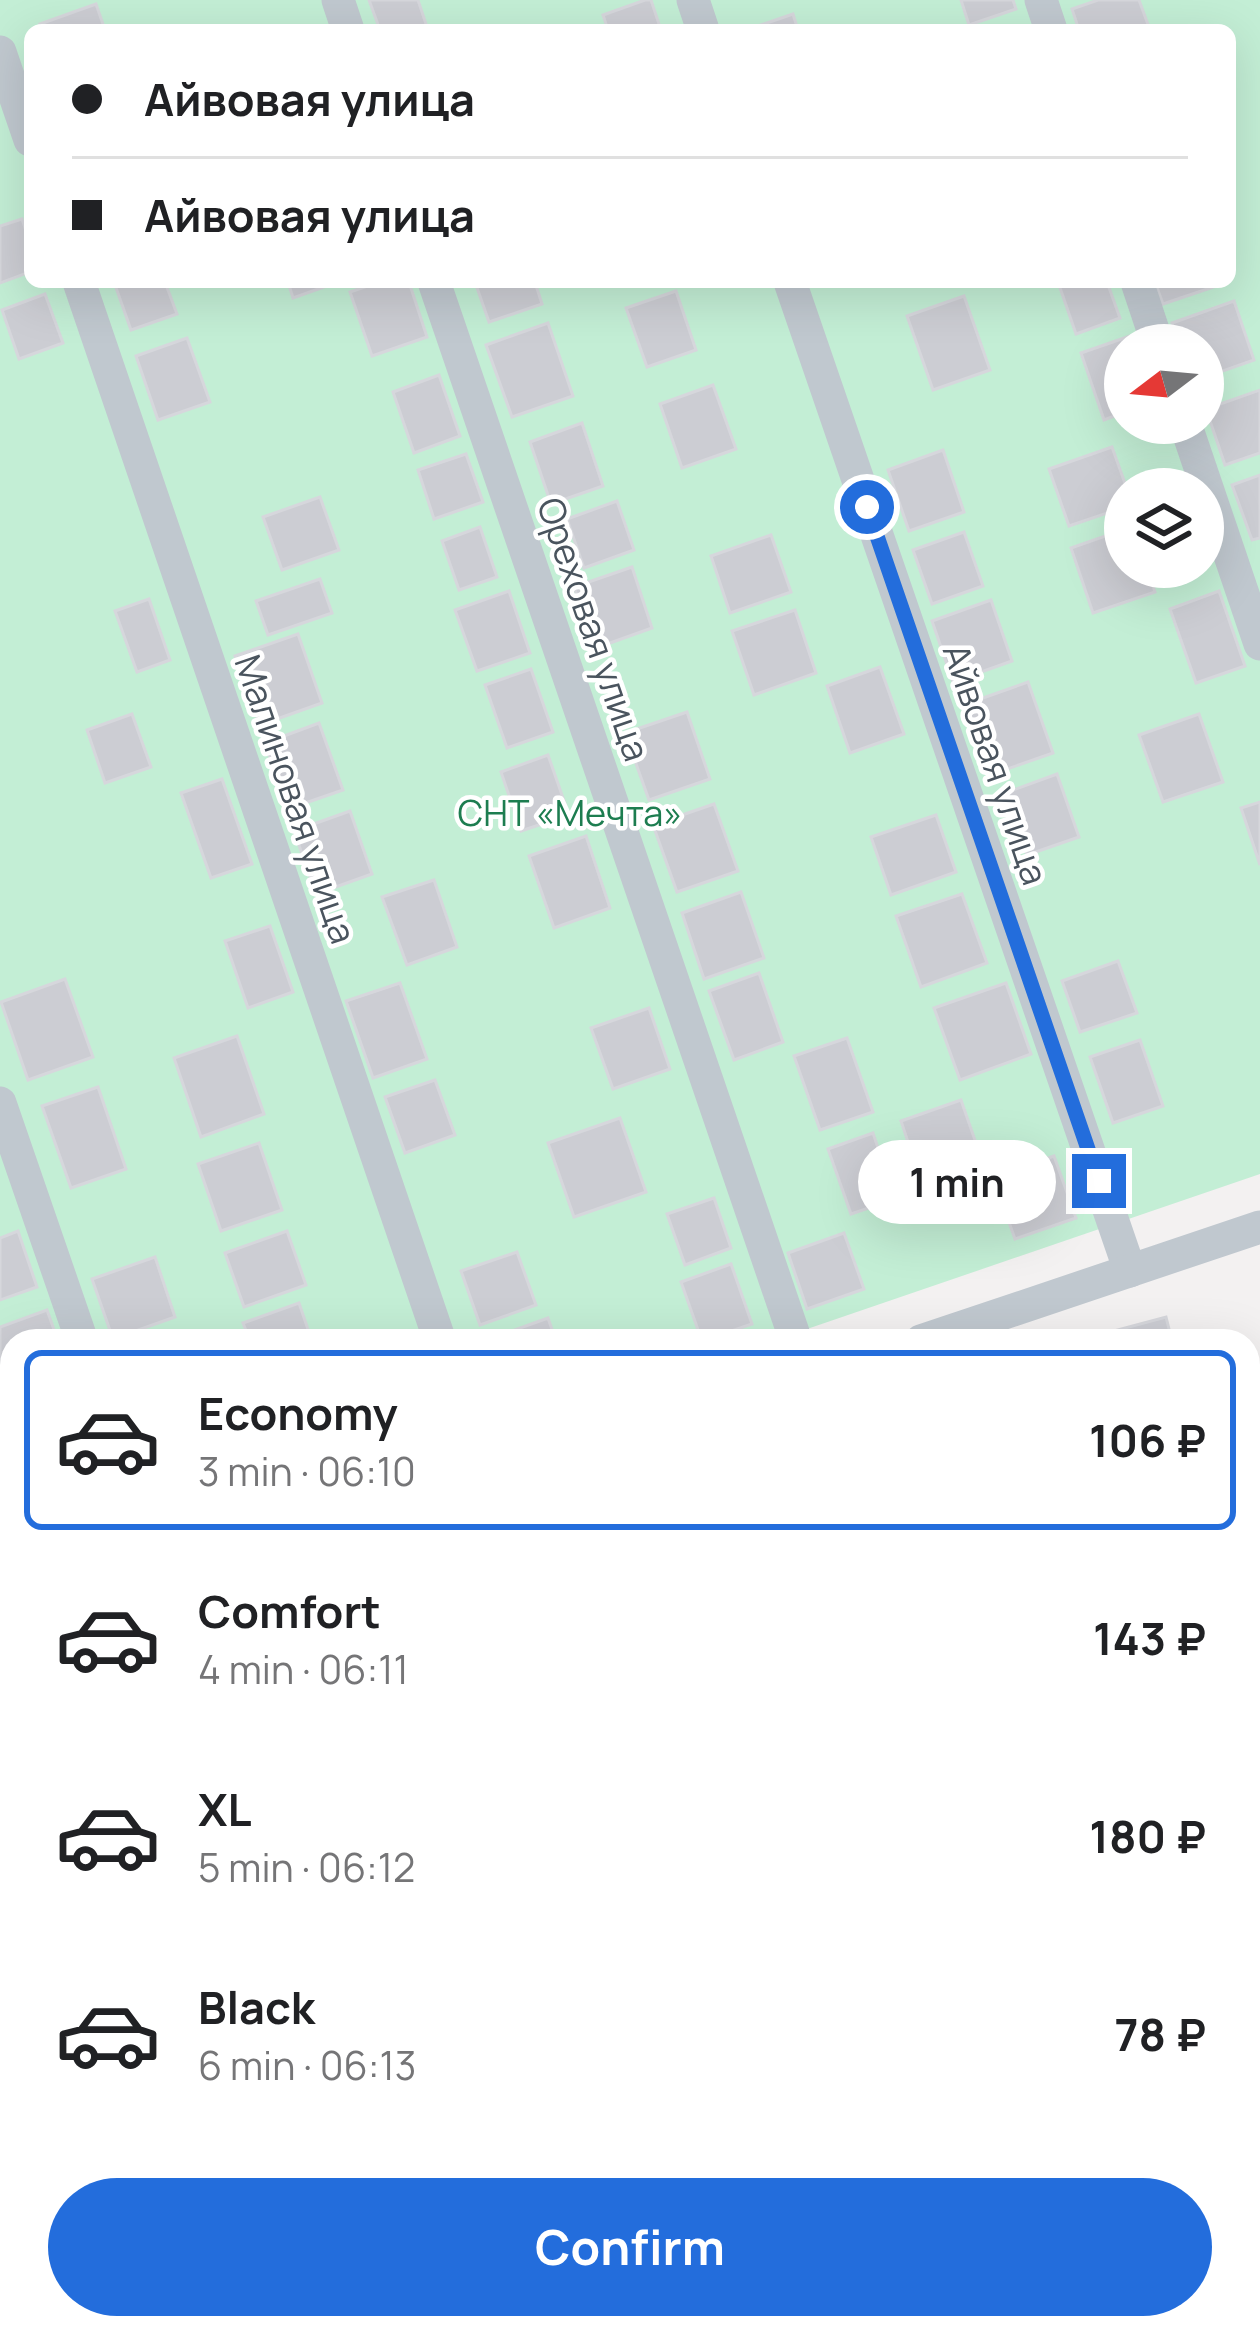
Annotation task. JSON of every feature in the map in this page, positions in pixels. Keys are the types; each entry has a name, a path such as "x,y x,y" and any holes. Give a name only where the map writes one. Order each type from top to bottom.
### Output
{"street":[{"path":"0,52 24,122"},
{"name":"Малиновая улица","path":"81,288 436,1329"},
{"name":"Ореховая улица","path":"436,288 792,1329"},
{"name":"Айвовая улица","path":"792,288 1130,1270"},
{"path":"1139,288 1151,324"},
{"path":"1192,444 1260,644"},
{"path":"0,1103 78,1329"},
{"path":"956,1329 1260,1227"}],"green space":[{"name":"СНТ «Мечта»","path":"0,0 1260,0 1260,1174 807,1329 0,1329"}],"building":[{"path":"369,0 418,0 426,24 378,24"},
{"path":"651,0 659,24 606,24 603,15"},
{"path":"961,0 1013,0 1016,9 969,24"},
{"path":"1098,0 1139,0 1148,24 1077,24 1072,9"},
{"path":"96,4 103,24 40,24"},
{"path":"793,14 796,24 764,24"},
{"path":"22,219 24,225 24,274 0,283 0,226"},
{"path":"116,288 167,288 177,314 131,330"},
{"path":"290,288 321,288 293,298"},
{"path":"411,288 427,337 372,356 350,292"},
{"path":"477,288 537,288 542,304 489,322"},
{"path":"1060,288 1109,288 1120,318 1076,334"},
{"path":"1157,288 1210,288 1163,304"},
{"path":"676,291 696,350 647,367 626,308"},
{"path":"45,294 63,343 19,359 2,310"},
{"path":"964,296 990,370 933,390 907,316"},
{"path":"1234,301 1254,360 1224,371 1224,324 1172,323"},
{"path":"548,323 573,396 512,417 486,345"},
{"path":"187,338 210,402 158,420 136,356"},
{"path":"1104,345 1104,420 1081,353"},
{"path":"439,375 460,436 414,453 393,392"},
{"path":"713,385 736,449 682,468 660,404"},
{"path":"1260,390 1260,453 1225,465 1218,444 1224,444 1224,403"},
{"path":"582,423 603,486 551,504 530,442"},
{"path":"1112,447 1120,468 1104,468 1104,514 1069,526 1049,469"},
{"path":"943,450 964,512 909,531 888,470"},
{"path":"466,454 483,502 434,519 418,470"},
{"path":"1260,475 1260,538 1252,540 1232,485"},
{"path":"320,497 339,550 282,570 263,517"},
{"path":"617,501 634,550 584,568 567,519"},
{"path":"480,527 497,577 459,590 442,541"},
{"path":"964,532 983,586 932,604 913,550"},
{"path":"771,535 791,592 730,613 711,556"},
{"path":"1104,536 1104,588 1154,588 1155,592 1093,613 1071,548"},
{"path":"632,567 652,628 596,648 574,587"},
{"path":"320,579 332,613 268,635 256,601"},
{"path":"509,591 530,653 477,671 455,610"},
{"path":"1219,591 1245,666 1196,683 1170,609"},
{"path":"149,599 170,660 137,672 115,611"},
{"path":"991,600 1012,661 953,682 932,621"},
{"path":"795,610 816,673 754,695 732,631"},
{"path":"298,634 322,703 260,725 235,656"},
{"path":"880,667 904,734 850,753 827,686"},
{"path":"531,669 553,732 507,748 485,685"},
{"path":"1028,682 1053,753 990,775 966,704"},
{"path":"687,712 710,779 649,800 625,733"},
{"path":"132,714 151,767 105,783 87,730"},
{"path":"1199,714 1223,782 1163,802 1139,735"},
{"path":"319,723 343,790 288,809 265,743"},
{"path":"548,755 569,815 521,831 501,772"},
{"path":"1057,774 1079,837 1027,855 1005,793"},
{"path":"222,779 252,864 211,878 181,793"},
{"path":"1260,802 1260,865 1241,808"},
{"path":"714,804 738,871 677,892 653,825"},
{"path":"350,811 372,874 316,894 294,831"},
{"path":"936,815 956,872 891,895 871,837"},
{"path":"586,836 610,908 554,928 529,856"},
{"path":"434,880 457,947 407,965 382,897"},
{"path":"741,892 764,958 704,979 682,913"},
{"path":"962,894 987,963 921,987 896,916"},
{"path":"270,926 293,992 248,1008 225,941"},
{"path":"1118,961 1137,1013 1080,1032 1062,981"},
{"path":"759,973 783,1042 734,1060 709,991"},
{"path":"65,979 93,1057 28,1080 1,1002"},
{"path":"400,983 427,1059 373,1078 346,1001"},
{"path":"1006,983 1031,1054 960,1080 934,1008"},
{"path":"649,1008 670,1069 613,1089 591,1028"},
{"path":"237,1036 264,1114 201,1137 174,1058"},
{"path":"847,1038 873,1112 820,1130 794,1056"},
{"path":"1140,1040 1163,1106 1113,1123 1090,1057"},
{"path":"435,1080 455,1135 405,1153 385,1097"},
{"path":"98,1087 126,1169 71,1188 42,1106"},
{"path":"961,1100 984,1166 923,1187 901,1121"},
{"path":"620,1118 646,1192 574,1217 548,1143"},
{"path":"873,1133 895,1199 851,1214 828,1149"},
{"path":"259,1143 282,1210 221,1231 198,1164"},
{"path":"1054,1156 1076,1218 1015,1239 993,1178"},
{"path":"714,1198 731,1248 685,1265 667,1214"},
{"path":"18,1231 37,1287 0,1300 0,1238"},
{"path":"287,1231 306,1285 244,1307 225,1253"},
{"path":"844,1233 864,1289 807,1309 788,1253"},
{"path":"517,1252 536,1305 480,1325 461,1271"},
{"path":"155,1257 175,1317 141,1329 110,1329 92,1279"},
{"path":"731,1264 752,1324 737,1329 698,1329 681,1282"},
{"path":"299,1303 308,1329 245,1329 243,1323"},
{"path":"47,1310 54,1329 0,1329"},
{"path":"1166,1317 1169,1329 1121,1329"},
{"path":"548,1318 552,1329 517,1329"}],"route":[{"path":"867,507 1099,1181"}]}
